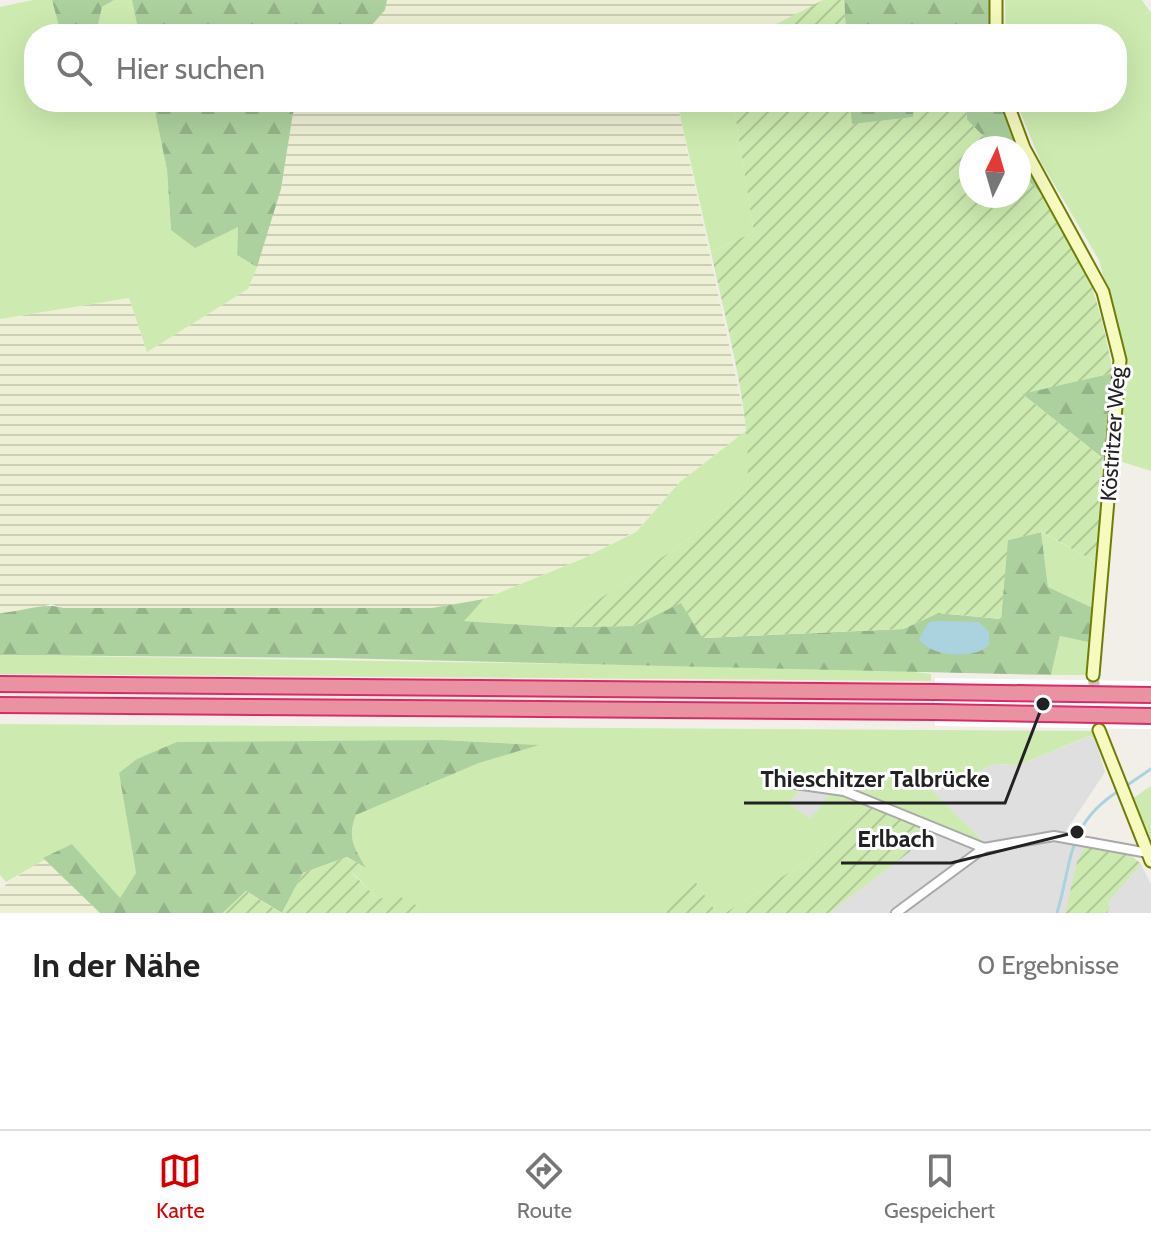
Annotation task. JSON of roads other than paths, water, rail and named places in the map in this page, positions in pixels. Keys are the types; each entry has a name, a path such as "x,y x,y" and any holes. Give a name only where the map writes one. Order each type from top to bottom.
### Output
{"highway":[{"path":"0,684 1151,695"},
{"path":"0,705 1151,716"}],"main road":[{"path":"996,0 996,24"},
{"name":"Köstritzer Weg","path":"1011,112 1024,148 1103,292 1120,360 1093,675"},
{"path":"1099,730 1149,857"}],"street":[{"path":"795,784 844,791 984,848"},
{"path":"896,913 984,848 1054,836 1149,857"}],"water":[{"path":"929,622 979,622 989,632 989,645 982,650 963,654 932,650 919,639"}],"waterway":[{"path":"1126,786 1151,769"},
{"path":"1057,913 1074,844 1081,830 1102,803 1120,790"}],"tunnel":[{"path":"1093,675 1099,730"}],"place":[{"name":"Thieschitzer Talbrücke","path":"1043,704"},
{"name":"Erlbach","path":"1077,832"}]}
